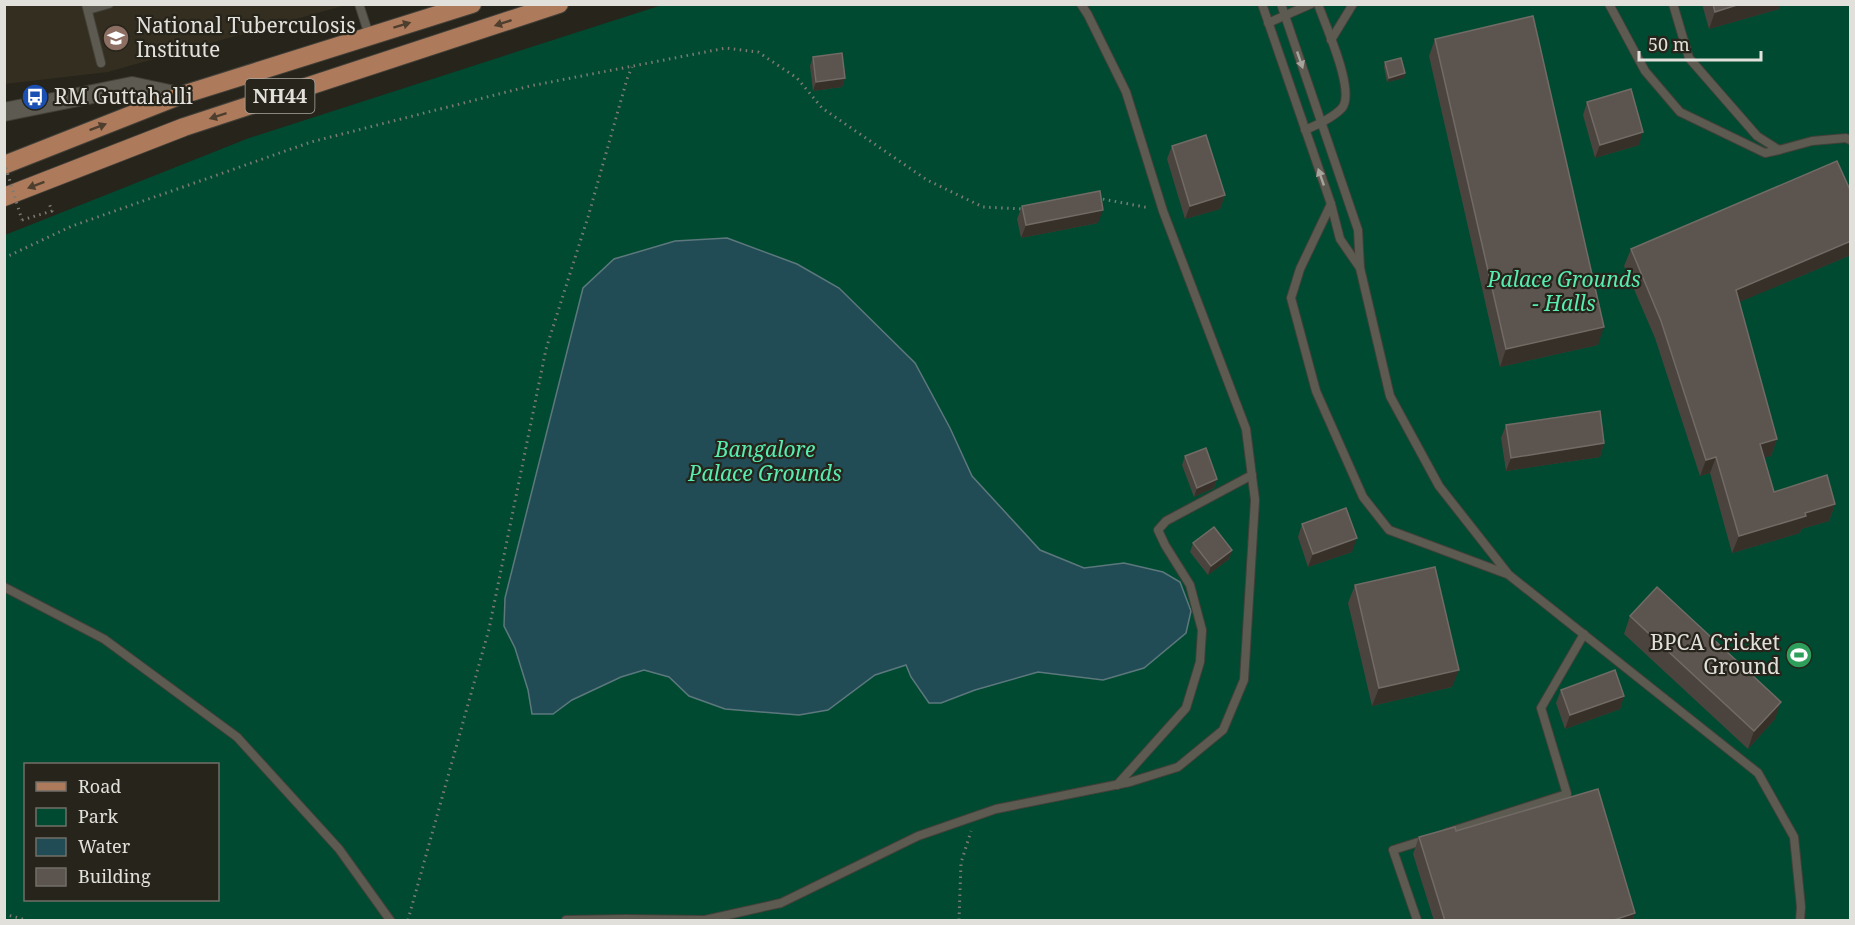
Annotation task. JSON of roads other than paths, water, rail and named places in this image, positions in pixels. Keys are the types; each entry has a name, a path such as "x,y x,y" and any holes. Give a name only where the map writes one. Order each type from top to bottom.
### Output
{"main road":[{"name":"NH44","path":"4,164 179,96 472,4"},
{"name":"NH44","path":"4,197 184,128 559,4"}],"street":[{"path":"4,112 132,86 179,96"}],"lane":[{"path":"100,63 87,7 109,4"},
{"path":"359,4 369,35"},
{"path":"566,921 705,920 781,903 918,836 996,808 1118,785 1178,767 1223,730 1244,680 1255,500 1246,429 1163,211 1126,92 1081,4"},
{"path":"1262,4 1340,239 1360,268"},
{"path":"1281,4 1358,230 1360,268 1390,396 1439,486 1509,575 1758,773 1794,837 1801,907 1800,921"},
{"path":"1268,23 1311,4"},
{"path":"1305,130 1321,123 1341,109 1346,102 1347,93 1318,4"},
{"path":"1331,40 1353,4"},
{"path":"1609,4 1645,71 1680,112 1765,153 1812,141 1846,138 1851,140"},
{"path":"1673,4 1689,58 1757,136 1779,150"},
{"path":"1330,204 1300,269 1291,298 1316,391 1363,497 1389,530 1509,575"},
{"path":"1118,785 1186,708 1200,662 1202,630 1190,585 1158,530 1166,521 1252,474"},
{"path":"4,587 104,639 237,737 339,849 390,921"},
{"path":"1417,921 1393,850 1567,794 1541,708 1584,634"}],"water":[{"path":"727,238 797,264 839,288 915,363 950,428 972,476 1040,550 1084,568 1124,563 1163,572 1180,582 1191,611 1186,633 1144,668 1103,680 1038,672 975,690 941,703 929,703 911,677 906,665 875,675 828,710 799,715 725,709 689,696 669,677 644,670 621,677 572,700 553,714 532,714 528,690 515,648 504,626 505,598 583,288 614,259 675,241"}],"place":[{"name":"National Tuberculosis Institute","path":"116,38"},
{"name":"RM Guttahalli","path":"35,97"},
{"name":"BPCA Cricket Ground","path":"1799,655"}],"park label":[{"name":"Palace Grounds - Halls","path":"1564,292"},
{"name":"Bangalore Palace Grounds","path":"765,462"}]}
